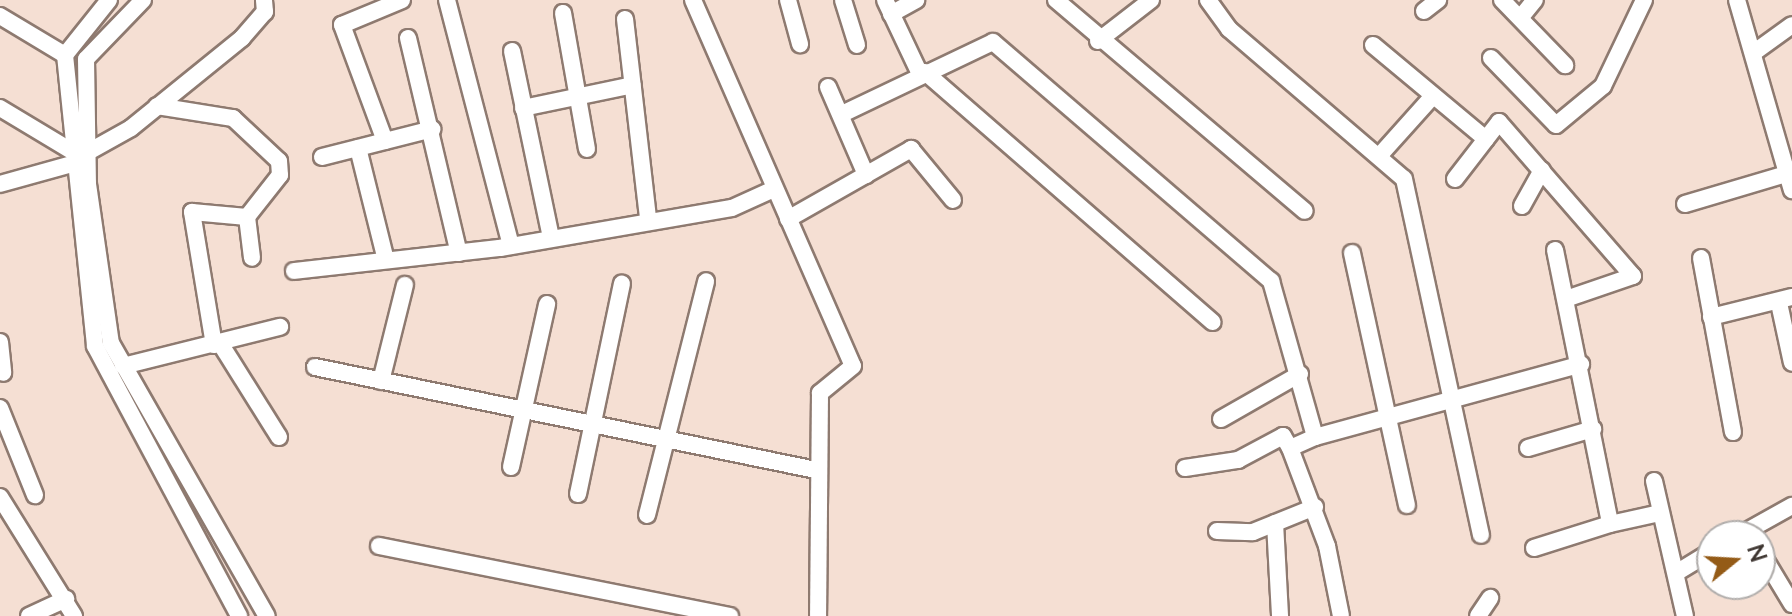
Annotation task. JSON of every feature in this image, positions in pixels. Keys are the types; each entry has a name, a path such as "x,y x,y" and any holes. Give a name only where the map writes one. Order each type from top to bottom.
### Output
{"street":[{"path":"143,0 88,50 75,156 107,319 123,366 267,616"},
{"path":"0,184 75,156 157,106 242,38 265,12 264,0"},
{"path":"385,141 342,25 402,0"},
{"path":"447,0 511,246"},
{"path":"693,0 853,366 820,393 816,470 818,616"},
{"path":"788,0 800,44"},
{"path":"843,0 857,45"},
{"path":"916,0 888,7 922,73 1213,322"},
{"path":"1056,0 1098,41 1305,211"},
{"path":"1098,41 1151,0"},
{"path":"1208,0 1229,29 1380,155 1404,179 1481,535"},
{"path":"1424,11 1438,0"},
{"path":"1502,0 1565,65"},
{"path":"1521,17 1535,0"},
{"path":"1491,58 1556,125 1603,86 1644,0"},
{"path":"1685,204 1789,182 1787,152 1737,0"},
{"path":"101,2 65,55 99,357 239,616"},
{"path":"563,13 587,149"},
{"path":"0,16 65,55"},
{"path":"625,19 648,219"},
{"path":"1756,51 1792,25"},
{"path":"408,38 433,129 459,253"},
{"path":"842,114 922,73 993,42 1271,281 1300,374 1315,437"},
{"path":"1373,45 1486,139"},
{"path":"512,51 551,238"},
{"path":"523,108 633,85"},
{"path":"828,87 866,175"},
{"path":"1380,155 1432,97"},
{"path":"157,106 233,118 279,161 280,175 247,217 252,258"},
{"path":"0,108 75,156"},
{"path":"1455,179 1499,122 1633,276 1566,299"},
{"path":"322,157 433,129"},
{"path":"358,148 386,260"},
{"path":"788,219 911,149 953,200"},
{"path":"1522,206 1542,170"},
{"path":"294,271 511,246 648,219 732,208 774,189"},
{"path":"247,217 192,212 217,344 279,437"},
{"path":"1555,250 1581,364 1610,524"},
{"path":"1352,253 1386,421 1407,505"},
{"path":"1701,258 1733,432"},
{"path":"647,515 706,281"},
{"path":"578,494 622,284"},
{"path":"381,381 405,285"},
{"path":"1711,317 1786,300 1792,363"},
{"path":"511,467 547,304"},
{"path":"123,366 280,327"},
{"path":"0,342 3,373"},
{"path":"1290,448 1315,437 1386,421 1581,364"},
{"path":"315,367 816,470"},
{"path":"1221,419 1300,374"},
{"path":"1,412 35,495"},
{"path":"1528,448 1593,429"},
{"path":"1185,468 1238,460 1283,436 1315,507 1341,616"},
{"path":"1654,481 1685,616"},
{"path":"0,497 74,616"},
{"path":"1768,520 1792,506"},
{"path":"1217,531 1253,532 1315,507"},
{"path":"1534,548 1610,524 1660,513"},
{"path":"1275,523 1280,616"},
{"path":"379,546 730,616"},
{"path":"1676,573 1696,561"},
{"path":"1776,578 1792,604"},
{"path":"1478,616 1490,598"},
{"path":"29,616 66,599"}]}
